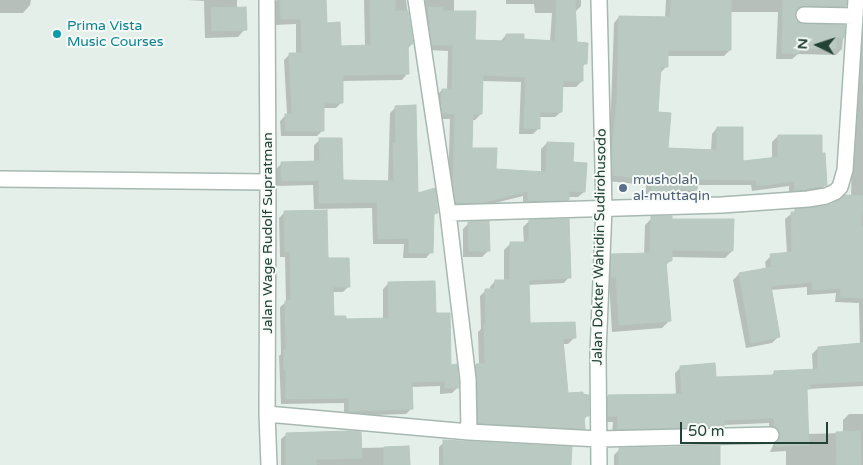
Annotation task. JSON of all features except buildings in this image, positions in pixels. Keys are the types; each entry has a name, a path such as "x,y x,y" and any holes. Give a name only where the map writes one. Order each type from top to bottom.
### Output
{"street":[{"name":"Jalan Wage Rudolf Supratman","path":"267,0 269,465"},
{"path":"416,0 448,213 468,379 470,432"},
{"name":"Jalan Dokter Wahidin Sudirohusodo","path":"599,0 604,208 598,353 599,465"},
{"path":"448,213 722,205 808,199 826,196 835,192 840,186 845,170 856,0"},
{"path":"804,15 855,16"},
{"path":"0,179 268,182"},
{"path":"268,414 470,432 600,439 771,435"}],"place":[{"name":"Prima Vista Music Courses","path":"57,34"},
{"name":"musholah al-muttaqin","path":"623,188"}]}
